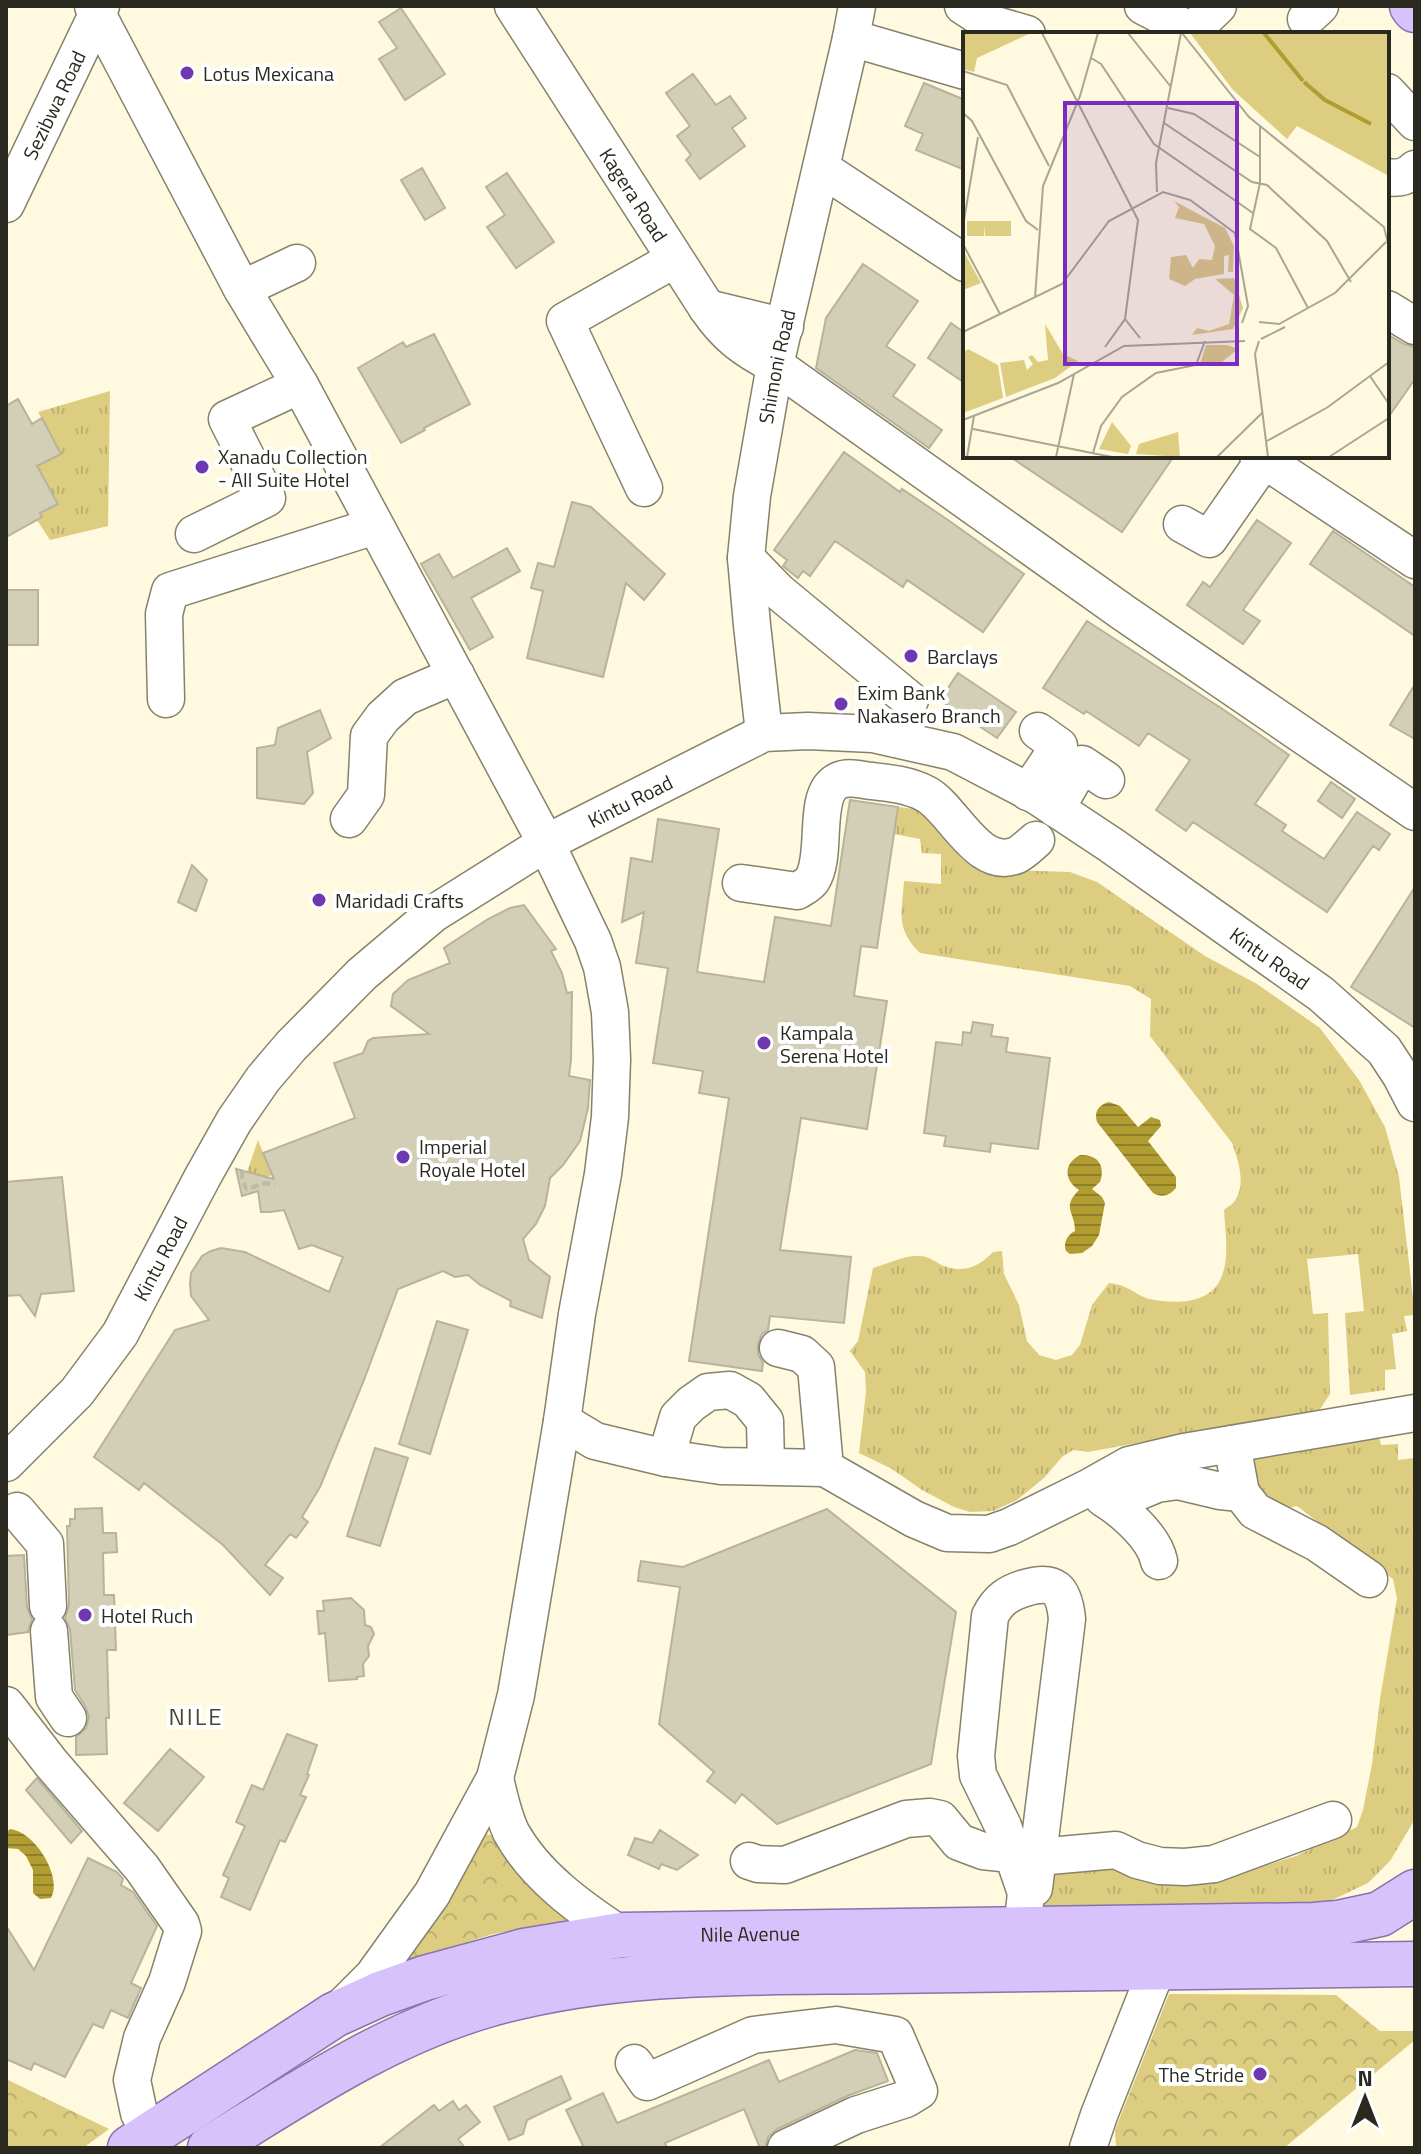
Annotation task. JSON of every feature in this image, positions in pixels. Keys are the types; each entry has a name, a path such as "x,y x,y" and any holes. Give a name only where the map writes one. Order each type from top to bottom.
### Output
{"main road":[{"name":"Nile Avenue","path":"140,2142 334,2015 380,1994 524,1951 621,1935 1024,1912 1280,1926 1338,1923 1380,1914 1415,1892"},
{"name":"Nile Avenue","path":"210,2148 350,2063 417,2030 485,2005 559,1987 671,1976 1415,1964"}],"street":[{"name":"Kagera Road","path":"513,6 707,308 735,341 750,353 775,365 1124,613 1415,812"},
{"path":"963,6 989,23 1020,32"},
{"path":"1143,6 1192,32"},
{"path":"1195,32 1218,6"},
{"path":"97,9 242,289 300,385 546,843 593,941 602,967 610,1012 610,1117 603,1174 577,1314 516,1695 495,1778 432,1894 373,1976 334,2015"},
{"name":"Sezibwa Road","path":"6,204 97,9"},
{"path":"854,22 906,55 963,70"},
{"name":"Shimoni Road","path":"764,733 746,558 752,496 775,365 854,22"},
{"path":"1389,94 1415,122"},
{"path":"821,168 963,262"},
{"path":"1389,177 1396,179 1415,169"},
{"path":"644,488 565,321 675,259"},
{"path":"242,289 297,263"},
{"path":"707,308 785,327"},
{"path":"1389,310 1415,326"},
{"path":"194,534 267,498 227,419 300,385"},
{"path":"1182,524 1209,539 1261,458 1415,560"},
{"path":"166,699 164,614 170,591 375,526"},
{"path":"746,558 779,592 910,700"},
{"path":"349,819 366,795 369,736 383,717 405,697 456,675"},
{"name":"Kintu Road","path":"6,1463 77,1392 120,1334 202,1178 234,1121 263,1079 362,974 433,914 546,843 764,733 808,731 873,734 953,752 1040,799 1111,845 1321,994 1384,1050 1415,1103"},
{"path":"1036,840 1040,799 1059,746 1038,731"},
{"path":"1040,799 1082,764 1106,780"},
{"path":"741,883 797,891 811,882 817,866 825,793 834,783 845,778 899,785 927,794 973,844 986,853 1000,857 1016,856 1036,840 1111,845"},
{"path":"778,1348 802,1354 816,1367 825,1468"},
{"path":"666,1458 678,1417 708,1392 732,1380 765,1421 766,1466"},
{"path":"562,1421 595,1441 666,1458 721,1466 825,1468 914,1519 947,1533 989,1534 1009,1527 1129,1465 1184,1452 1415,1413"},
{"path":"1232,1444 1241,1493 1255,1511 1317,1543 1369,1579"},
{"path":"1122,1509 1133,1494 1157,1484 1178,1481 1241,1493"},
{"path":"1088,1488 1122,1509 1154,1546 1159,1561"},
{"path":"11,1503 45,1544 54,1697 68,1718"},
{"path":"1024,1912 1021,1885 1067,1619 1066,1605 1059,1591 1041,1583 1010,1593 995,1606 990,1616 976,1756 978,1775 999,1816 1026,1856"},
{"path":"6,1705 51,1763 142,1868 181,1924 183,1931 167,1982 142,2038 132,2080 139,2113 140,2142"},
{"path":"495,1778 512,1833 527,1854 565,1894 621,1935"},
{"path":"749,1861 785,1865 896,1823 921,1817 940,1819 959,1842 983,1851 1026,1856 1116,1850 1160,1866 1185,1867 1214,1864 1333,1820"},
{"path":"1088,2148 1158,1966"},
{"path":"634,2063 647,2082 753,2035 836,2025 895,2035 919,2091 906,2099 856,2115 786,2148"}],"path":[{"path":"242,1171 246,1189 266,1183 275,1185"}],"green space":[{"path":"110,391 108,526 50,540 37,520 42,517 40,513 57,504 37,466 61,453 38,412"},
{"path":"898,807 921,810 961,858 977,869 1070,872 1097,882 1205,956 1257,984 1320,1028 1359,1080 1385,1127 1399,1177 1415,1315 1404,1316 1407,1331 1392,1334 1396,1369 1385,1370 1385,1390 1350,1395 1345,1313 1364,1311 1358,1254 1307,1259 1313,1314 1328,1313 1330,1394 1317,1414 1088,1452 1073,1450 1017,1500 993,1511 970,1512 954,1507 859,1453 866,1392 865,1372 850,1351 858,1341 873,1268 917,1256 954,1269 967,1268 983,1261 993,1252 1002,1251 1004,1274 1019,1305 1027,1341 1039,1355 1056,1360 1072,1355 1080,1345 1092,1305 1109,1283 1149,1299 1169,1302 1200,1298 1216,1287 1225,1262 1224,1210 1238,1195 1241,1180 1232,1143 1150,1036 1151,999 1130,986 920,953 903,928 904,881 941,884 941,854 922,853 920,839 894,834"},
{"path":"258,1140 272,1175 249,1183 247,1172"},
{"path":"1378,1432 1381,1445 1398,1444 1398,1460 1414,1458 1415,1467 1415,1819 1390,1861 1368,1883 1328,1902 1049,1917 1039,1908 1042,1871 1091,1855 1237,1874 1296,1856 1357,1827 1372,1764 1397,1598 1393,1579 1297,1506 1284,1509 1250,1489 1242,1454"},
{"path":"483,1835 491,1835 560,1905 565,1921 493,1934 401,1963"},
{"path":"1169,1994 1336,1995 1380,2031 1415,2031 1415,2040 1284,2148 1116,2148 1115,2130"},
{"path":"6,2079 109,2129 83,2148 6,2148"}],"shaded area":[{"path":"1109,1102 1120,1106 1138,1127 1151,1117 1160,1120 1161,1126 1148,1141 1176,1177 1176,1188 1171,1193 1162,1196 1153,1193 1097,1122 1098,1109"},
{"path":"1080,1155 1091,1156 1099,1162 1102,1176 1092,1189 1105,1203 1099,1235 1092,1246 1082,1253 1070,1254 1066,1251 1065,1242 1075,1231 1070,1206 1079,1190 1070,1182 1068,1167"},
{"path":"10,1829 28,1838 44,1856 53,1878 51,1898 40,1899 33,1893 33,1870 26,1856 18,1849 6,1848 6,1833"}],"building":[{"path":"401,8 445,74 405,100 379,59 397,48 379,22"},
{"path":"693,74 716,105 730,96 746,118 732,128 745,146 700,179 686,160 691,155 677,136 690,126 666,93"},
{"path":"924,83 963,99 963,169 916,150 923,134 905,126"},
{"path":"422,168 445,208 425,220 401,180"},
{"path":"507,173 554,242 516,268 487,227 505,215 486,187"},
{"path":"863,264 918,301 886,346 915,365 893,396 942,430 929,448 816,368 826,318"},
{"path":"951,323 963,332 963,382 928,358"},
{"path":"434,334 470,404 401,443 358,368 403,342 406,347"},
{"path":"1389,335 1415,347 1415,379 1389,416"},
{"path":"18,399 32,424 42,418 61,454 37,466 58,504 40,513 42,517 6,537 6,406"},
{"path":"844,452 1024,574 983,632 907,580 903,587 835,541 810,576 803,571 798,578 783,566 787,560 774,550"},
{"path":"1012,458 1173,458 1122,532"},
{"path":"572,502 591,507 665,574 644,600 626,583 603,677 527,658 543,591 531,588 538,563 554,567"},
{"path":"1257,520 1291,543 1243,610 1260,621 1243,644 1187,605 1203,582 1210,587"},
{"path":"1333,531 1415,587 1415,636 1310,564"},
{"path":"507,548 520,571 471,598 493,637 470,650 421,564 439,554 453,578"},
{"path":"7,590 38,590 38,645 7,645"},
{"path":"1087,621 1289,755 1255,804 1286,825 1282,831 1324,859 1357,812 1390,834 1379,850 1373,846 1327,912 1193,822 1186,831 1156,810 1190,760 1148,733 1139,746 1086,711 1084,714 1043,688"},
{"path":"958,673 1016,712 997,738 940,700"},
{"path":"1415,684 1415,739 1390,725"},
{"path":"320,710 331,738 307,752 313,793 304,804 257,798 257,748 275,745 278,728"},
{"path":"1331,782 1355,799 1342,818 1318,801"},
{"path":"850,800 898,807 877,948 861,946 854,996 887,1001 867,1129 801,1118 780,1250 851,1257 844,1323 770,1316 768,1330 762,1334 758,1344 762,1371 689,1361 729,1098 699,1093 703,1071 653,1063 668,968 636,963 644,912 622,922 631,858 652,862 658,819 719,829 697,972 764,982 775,917 831,926"},
{"path":"192,865 207,880 196,911 178,902"},
{"path":"1415,887 1415,1028 1351,987"},
{"path":"524,905 556,949 551,951 562,973 567,993 572,992 569,1076 590,1080 588,1108 580,1141 550,1178 545,1206 536,1224 523,1239 529,1260 550,1277 542,1318 510,1306 511,1301 468,1275 455,1277 443,1271 398,1289 320,1487 302,1517 308,1522 296,1538 290,1534 265,1565 283,1578 270,1595 223,1545 144,1483 139,1490 94,1457 175,1330 209,1320 191,1296 191,1273 202,1256 221,1248 245,1252 329,1292 343,1257 312,1245 299,1249 284,1210 261,1212 258,1191 242,1196 236,1169 274,1179 263,1153 355,1118 334,1063 363,1053 368,1041 373,1038 429,1034 391,1006 393,994 408,980 450,963 444,948 488,919"},
{"path":"973,1022 993,1025 991,1036 1008,1038 1006,1052 1050,1058 1038,1149 991,1143 990,1152 944,1146 946,1136 924,1133 936,1042 962,1045 963,1032 971,1033"},
{"path":"62,1177 74,1291 41,1294 35,1316 20,1295 6,1296 6,1182"},
{"path":"437,1321 468,1330 430,1454 399,1444"},
{"path":"375,1448 408,1458 380,1546 347,1536"},
{"path":"102,1508 103,1533 116,1533 117,1552 103,1553 104,1595 114,1595 116,1650 107,1650 107,1754 76,1755 76,1737 86,1728 89,1717 75,1690 70,1629 65,1618 69,1605 67,1526 70,1526 70,1519 75,1519 75,1509"},
{"path":"827,1509 956,1612 931,1764 777,1824 742,1794 735,1803 707,1781 714,1772 659,1724 680,1587 638,1581 639,1571 641,1561 683,1567"},
{"path":"24,1555 27,1607 32,1619 28,1632 6,1635 6,1556"},
{"path":"351,1598 364,1610 365,1625 371,1627 374,1634 368,1646 369,1656 363,1664 364,1676 329,1681 325,1633 319,1634 317,1611 324,1611 323,1601"},
{"path":"287,1734 317,1745 300,1795 306,1797 285,1842 280,1840 250,1910 221,1897 229,1878 223,1875 245,1826 236,1822 252,1785 263,1790"},
{"path":"170,1749 204,1777 158,1831 124,1803"},
{"path":"37,1778 82,1831 71,1843 26,1790"},
{"path":"660,1830 698,1855 677,1870 661,1864 659,1869 628,1855 635,1838 652,1843"},
{"path":"88,1858 117,1872 123,1879 121,1885 133,1892 157,1926 131,1983 141,1988 128,2018 111,2010 103,2028 93,2024 65,2077 34,2063 31,2070 6,2059 6,1926 34,1970"},
{"path":"855,2050 877,2053 888,2081 847,2096 777,2129 768,2137 765,2148 760,2148 744,2109 665,2143 667,2148 584,2148 566,2110 603,2093 617,2123 769,2060 779,2082"},
{"path":"561,2076 571,2099 527,2120 523,2134 509,2140 494,2107"},
{"path":"453,2101 459,2110 466,2105 480,2122 458,2139 465,2148 379,2148 434,2105 439,2111"}],"place":[{"name":"Lotus Mexicana","path":"187,73"},
{"name":"Xanadu Collection - All Suite Hotel","path":"202,467"},
{"name":"Barclays","path":"911,656"},
{"name":"Exim Bank Nakasero Branch","path":"841,704"},
{"name":"Maridadi Crafts","path":"319,900"},
{"name":"Kampala Serena Hotel","path":"764,1043"},
{"name":"Imperial Royale Hotel","path":"403,1157"},
{"name":"Hotel Ruch","path":"85,1615"},
{"name":"The Stride","path":"1260,2074"}],"district":[{"name":"NILE","path":"196,1716"}]}
